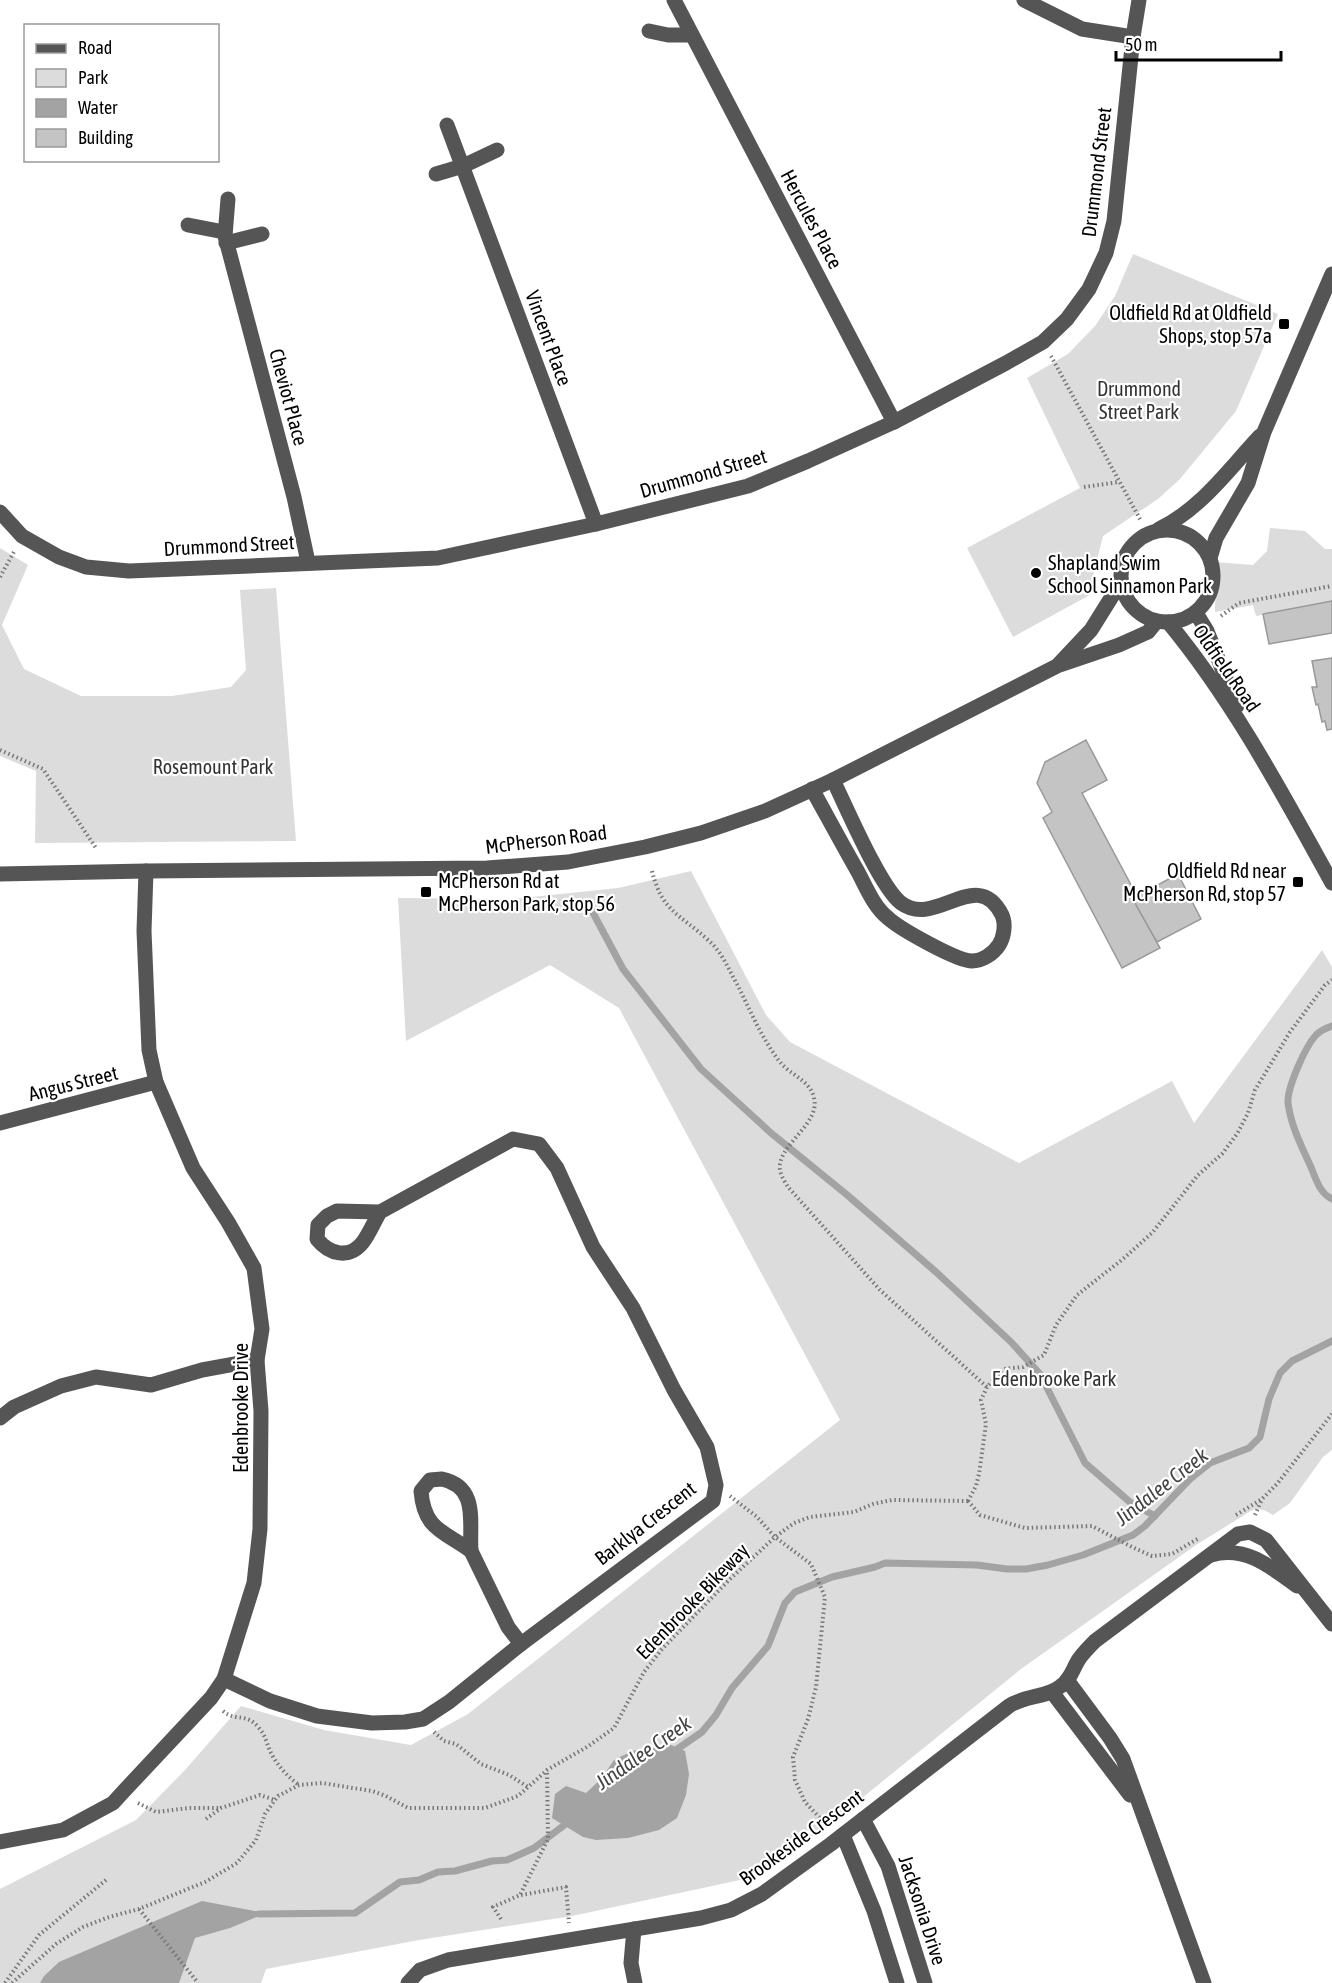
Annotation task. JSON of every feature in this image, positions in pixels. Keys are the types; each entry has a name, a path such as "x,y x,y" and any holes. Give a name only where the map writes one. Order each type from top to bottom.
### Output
{"street":[{"path":"1024,0 1083,29 1133,37"},
{"name":"Drummond Street","path":"0,512 22,536 59,557 86,567 129,571 438,558 596,524 748,486 808,461 894,422 1006,363 1043,342 1067,320 1089,289 1106,254 1114,220 1139,0"},
{"name":"Hercules Place","path":"680,4 692,35 894,422"},
{"path":"649,32 692,35"},
{"name":"Vincent Place","path":"447,125 596,524"},
{"path":"436,174 463,166 497,150"},
{"name":"Cheviot Place","path":"228,199 225,237 294,497 308,562"},
{"path":"188,225 225,237 262,234"},
{"path":"1210,558 1216,538 1248,483 1264,432 1332,274"},
{"path":"1157,530 1173,529 1189,534 1201,544 1210,558 1214,572 1213,587 1207,601 1196,613 1183,620 1163,622 1144,616 1125,596 1121,582 1121,568 1130,549 1144,535 1176,521 1199,502 1264,432"},
{"path":"1057,666 1090,630 1121,582"},
{"name":"Oldfield Road","path":"1196,613 1207,631 1251,739"},
{"path":"1057,666 1148,632 1163,622"},
{"name":"Oldfield Road","path":"1163,622 1196,657 1251,739 1332,883"},
{"name":"McPherson Road","path":"0,874 487,868 568,862 645,847 701,833 765,811 833,780 1057,666"},
{"path":"812,789 864,883 886,917 908,932 958,958 972,961 986,957 996,950 1002,940 1003,917 996,906 985,898 972,895 959,897 935,909 924,911 912,909 900,902 880,874 833,780"},
{"name":"Edenbrooke Drive","path":"0,1842 63,1830 112,1803 123,1792 211,1698 224,1679 254,1583 260,1529 261,1411 257,1360 262,1329 254,1268 193,1168 156,1082 149,1050 144,931 146,871"},
{"path":"864,883 880,874"},
{"name":"Angus Street","path":"0,1123 156,1082"},
{"name":"Barklya Crescent","path":"224,1679 270,1701 317,1716 372,1723 423,1719 449,1702 521,1644 713,1501 716,1485 707,1447 674,1390 633,1308 593,1247 557,1168 539,1144 513,1139 380,1212"},
{"path":"0,1418 14,1407 61,1386 96,1377 151,1385 202,1370 257,1360"},
{"path":"471,1551 442,1533 430,1521 422,1505 421,1491 430,1480 453,1481 465,1494 471,1508 469,1520 471,1551 508,1627 521,1644"},
{"name":"Brookeside Crescent","path":"408,1983 420,1970 448,1960 712,1916 731,1910 762,1894 837,1840 1014,1703 1052,1692 1067,1680 1081,1656 1095,1641 1234,1536 1245,1532 1266,1540 1332,1624"},
{"name":"Brookeside Crescent","path":"1203,1559 1224,1552 1246,1554 1275,1570 1312,1599"},
{"path":"1067,1680 1120,1752 1204,1983"},
{"path":"1052,1692 1115,1773 1142,1812"},
{"name":"Jacksonia Drive","path":"862,1819 888,1866 925,1983"},
{"path":"837,1840 877,1920 897,1983"},
{"path":"634,1929 631,1963 635,1983"}],"path":[{"path":"1051,355 1141,521"},
{"path":"1084,487 1119,482"},
{"path":"0,577 22,536"},
{"path":"1221,616 1239,603 1332,586"},
{"path":"0,750 43,769 96,848"},
{"path":"652,871 656,890 667,905 709,940 723,958 770,1048 782,1065 805,1082 814,1097 814,1112 782,1158 780,1169 788,1187 880,1290 987,1387"},
{"path":"1202,1536 1172,1554 1152,1556 1092,1526 1025,1528 980,1515 968,1501 979,1474 986,1424 981,1400 987,1387 1003,1370 1023,1367 1044,1355 1056,1325 1077,1295 1152,1233 1198,1174 1222,1154 1237,1134 1256,1090 1290,1032 1325,985 1332,980"},
{"path":"1232,1517 1262,1499 1277,1484 1332,1414"},
{"path":"716,1485 757,1517 775,1537 811,1564 825,1597 816,1687 808,1719 793,1757 795,1780 805,1802 837,1840"},
{"name":"Edenbrooke Bikeway","path":"298,1785 322,1783 372,1791 408,1808 485,1808 518,1796 547,1770 614,1728 644,1672 662,1648 775,1537 794,1522 810,1517 854,1512 892,1500 968,1501"},
{"path":"12,1983 56,1944 83,1927 139,1909 205,1882 237,1863 256,1840 265,1814 278,1796 298,1785 288,1777 271,1754 260,1728 250,1719 229,1716 221,1709"},
{"path":"423,1719 444,1741 456,1744 481,1764 509,1775 528,1787"},
{"path":"520,1895 548,1839 547,1770"},
{"path":"123,1792 156,1812 189,1808 222,1808"},
{"path":"206,1819 222,1808 260,1795 275,1800"},
{"path":"5,1983 39,1935 106,1880"},
{"path":"501,1919 493,1907 520,1895 566,1887 570,1940"},
{"path":"139,1909 198,1983"}],"green space":[{"name":"Drummond Street Park","path":"1133,254 1278,314 1236,411 1180,479 1158,499 1103,536 1088,596 1013,637 967,548 1080,488 1027,378 1068,354 1095,326 1115,296"},
{"path":"1270,528 1305,531 1325,549 1332,549 1332,602 1256,616 1253,605 1215,612 1216,562 1253,565 1267,551"},
{"name":"Rosemount Park","path":"0,548 28,565 2,625 24,669 81,696 172,696 231,687 246,670 240,590 276,588 296,841 35,843 36,771 0,756"},
{"name":"Edenbrooke Park","path":"691,871 766,1015 790,1042 1019,1163 1172,1081 1194,1123 1322,950 1332,967 1332,1450 1323,1457 1290,1503 1273,1515 1264,1510 1254,1509 1196,1545 1021,1669 841,1815 788,1855 740,1880 572,1916 419,1940 266,1969 261,1983 0,1983 0,1889 136,1820 185,1770 241,1706 324,1730 411,1745 468,1714 840,1420 619,1008 550,965 406,1041 398,898 513,899 618,888"}],"water":[{"path":"671,1745 685,1751 689,1774 686,1795 677,1818 659,1830 628,1838 596,1840 583,1837 552,1818 555,1794 566,1786 586,1793 601,1779 614,1760 632,1751"},
{"path":"202,1901 266,1913 230,1928 195,1938 179,1983 40,1983 59,1962"}],"building":[{"path":"1332,601 1332,633 1269,644 1263,614"},
{"path":"1332,658 1332,729 1327,730 1325,721 1322,722 1318,704 1316,705 1312,687 1317,687 1312,661"},
{"path":"1086,740 1107,780 1082,793 1137,896 1135,903 1160,948 1122,968 1043,818 1052,812 1037,783 1045,762"},
{"path":"1178,874 1201,919 1157,942 1135,903 1137,896"}],"waterway":[{"path":"592,911 623,969 701,1069 771,1133 936,1272 1011,1342 1040,1374 1085,1463 1131,1503 1155,1516"},
{"name":"Jindalee Creek","path":"1332,1026 1323,1030 1312,1041 1298,1068 1288,1096 1289,1111 1294,1127 1316,1180 1324,1193 1332,1199"},
{"name":"Jindalee Creek","path":"673,1752 702,1732 716,1715 732,1688 768,1646 785,1603 795,1592 832,1577 885,1563 977,1565 1026,1569 1083,1555 1133,1535 1145,1526 1190,1479 1210,1463 1249,1448 1260,1437 1269,1399 1280,1373 1292,1361 1332,1341"},
{"name":"Jindalee Creek","path":"259,1914 355,1913 400,1882 419,1880 438,1872 455,1871 492,1861 507,1860 534,1848 571,1820"}],"place":[{"name":"Oldfield Rd at Oldfield Shops, stop 57a","path":"1284,324"},
{"name":"Shapland Swim School Sinnamon Park","path":"1036,573"},
{"name":"Oldfield Rd near McPherson Rd, stop 57","path":"1298,882"},
{"name":"McPherson Rd at McPherson Park, stop 56","path":"426,892"}]}
